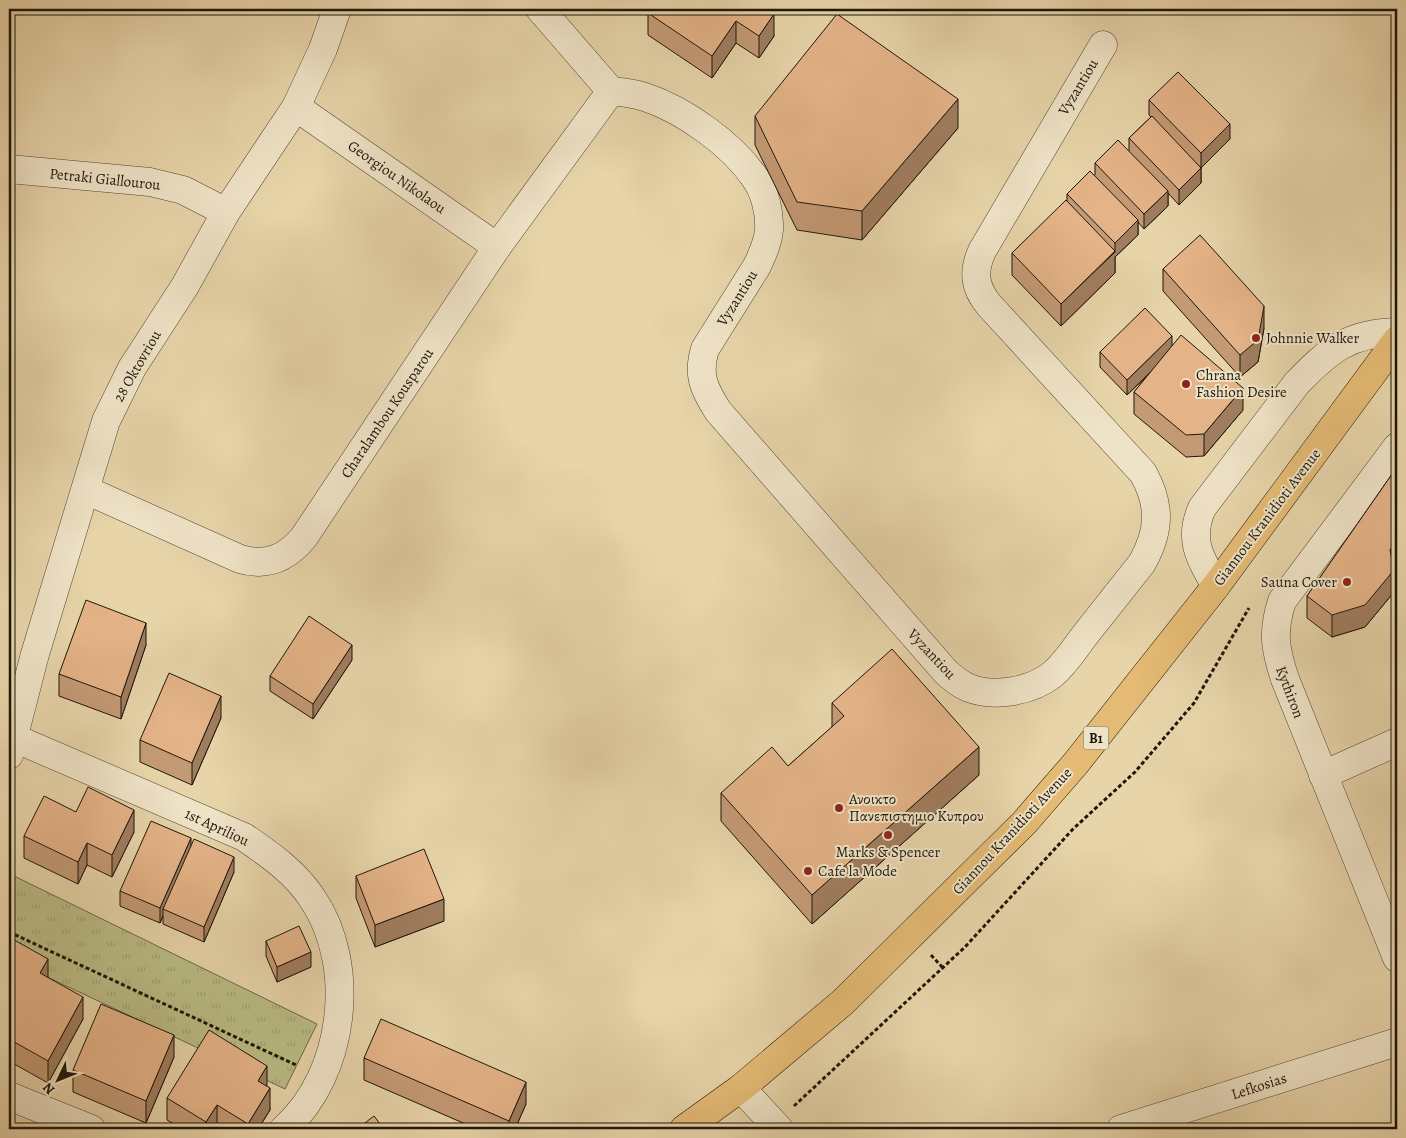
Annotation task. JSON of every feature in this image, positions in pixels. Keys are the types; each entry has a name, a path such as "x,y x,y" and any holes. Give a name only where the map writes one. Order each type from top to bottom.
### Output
{"main road":[{"name":"Giannou Kranidioti Avenue","path":"684,1129 741,1088 842,1002 1024,823 1076,763 1216,586 1397,340"}],"street":[{"name":"28 Oktovriou","path":"11,746 36,654 106,421 132,368 185,286 226,212 296,107 322,50 337,9"},
{"path":"540,9 611,91"},
{"name":"Vyzantiou","path":"611,91 645,97 670,108 697,124 743,162 756,180 764,198 769,230 762,255 706,349 702,360 703,382 715,407 955,681 979,691 1005,692 1043,681 1061,665 1142,563 1150,550 1156,529 1154,495 1143,472 982,297 975,278 978,260 982,251 1103,44"},
{"name":"Charalambou Kousparou","path":"86,490 240,559 259,563 276,560 284,556 304,537 497,247 611,91"},
{"name":"Georgiou Nikolaou","path":"296,107 497,247"},
{"name":"Petraki Giallourou","path":"9,168 150,182 183,190 226,212"},
{"path":"1216,586 1198,553 1195,540 1197,519 1202,508 1297,383 1310,369 1352,339 1377,332 1397,332"},
{"name":"Kythiron","path":"1397,447 1282,601 1276,622 1275,642 1279,663 1397,958"},
{"path":"1323,775 1397,742"},
{"name":"1st Apriliou","path":"11,746 244,837 293,875 311,896 327,924 336,954 340,995 337,1027 321,1078 304,1109 284,1129"},
{"name":"Lefkosias","path":"1121,1129 1397,1042"},
{"path":"741,1088 776,1126"},
{"path":"9,1096 91,1129"}],"path":[{"path":"776,1126 965,947 1073,828 1135,772 1194,703 1253,603"},
{"path":"9,932 321,1078"}],"green space":[{"path":"14,876 317,1024 285,1089 9,959 9,892"}],"building":[{"path":"651,9 767,9 774,14 759,36 736,21 712,56 648,13"},
{"path":"837,14 958,99 862,211 797,202 755,116"},
{"path":"1178,72 1230,124 1201,153 1149,100"},
{"path":"1152,116 1201,168 1179,190 1129,138"},
{"path":"1118,140 1168,191 1144,214 1095,163"},
{"path":"1090,171 1138,220 1115,243 1067,194"},
{"path":"1066,200 1115,251 1061,304 1012,253"},
{"path":"1200,235 1264,306 1258,340 1240,355 1163,269"},
{"path":"1145,308 1172,336 1127,380 1100,352"},
{"name":"Chrana Fashion Desire","path":"1181,335 1243,388 1204,434 1186,435 1134,392"},
{"path":"1397,467 1397,540 1390,550 1394,570 1365,605 1332,615 1307,596"},
{"path":"86,600 146,623 121,697 59,674"},
{"path":"309,616 352,645 313,704 270,676"},
{"name":"Ανοικτο Πανεπιστημιο Κυπρου","path":"892,649 979,747 812,895 721,793 772,747 788,766 844,716 832,703"},
{"path":"169,673 221,696 192,763 140,740"},
{"path":"88,787 134,810 112,855 87,843 78,862 24,836 44,796 76,812"},
{"path":"151,821 191,838 160,908 120,891"},
{"path":"194,839 234,857 204,927 163,909"},
{"path":"424,849 444,899 375,925 356,876"},
{"path":"299,926 311,952 277,967 266,941"},
{"path":"9,937 48,959 40,973 83,997 48,1061 9,1039"},
{"path":"101,1004 174,1035 146,1101 73,1070"},
{"path":"381,1019 526,1082 509,1121 364,1058"},
{"path":"209,1030 267,1066 258,1081 270,1088 248,1124 217,1105 206,1122 167,1098"},
{"path":"374,1116 384,1129 357,1129"}],"place":[{"name":"Johnnie Walker","path":"1256,338"},
{"name":"Chrana Fashion Desire","path":"1186,384"},
{"name":"Sauna Cover","path":"1347,582"},
{"name":"Ανοικτο Πανεπιστημιο Κυπρου","path":"839,808"},
{"name":"Marks & Spencer","path":"888,835"},
{"name":"Cafe la Mode","path":"808,871"}]}
